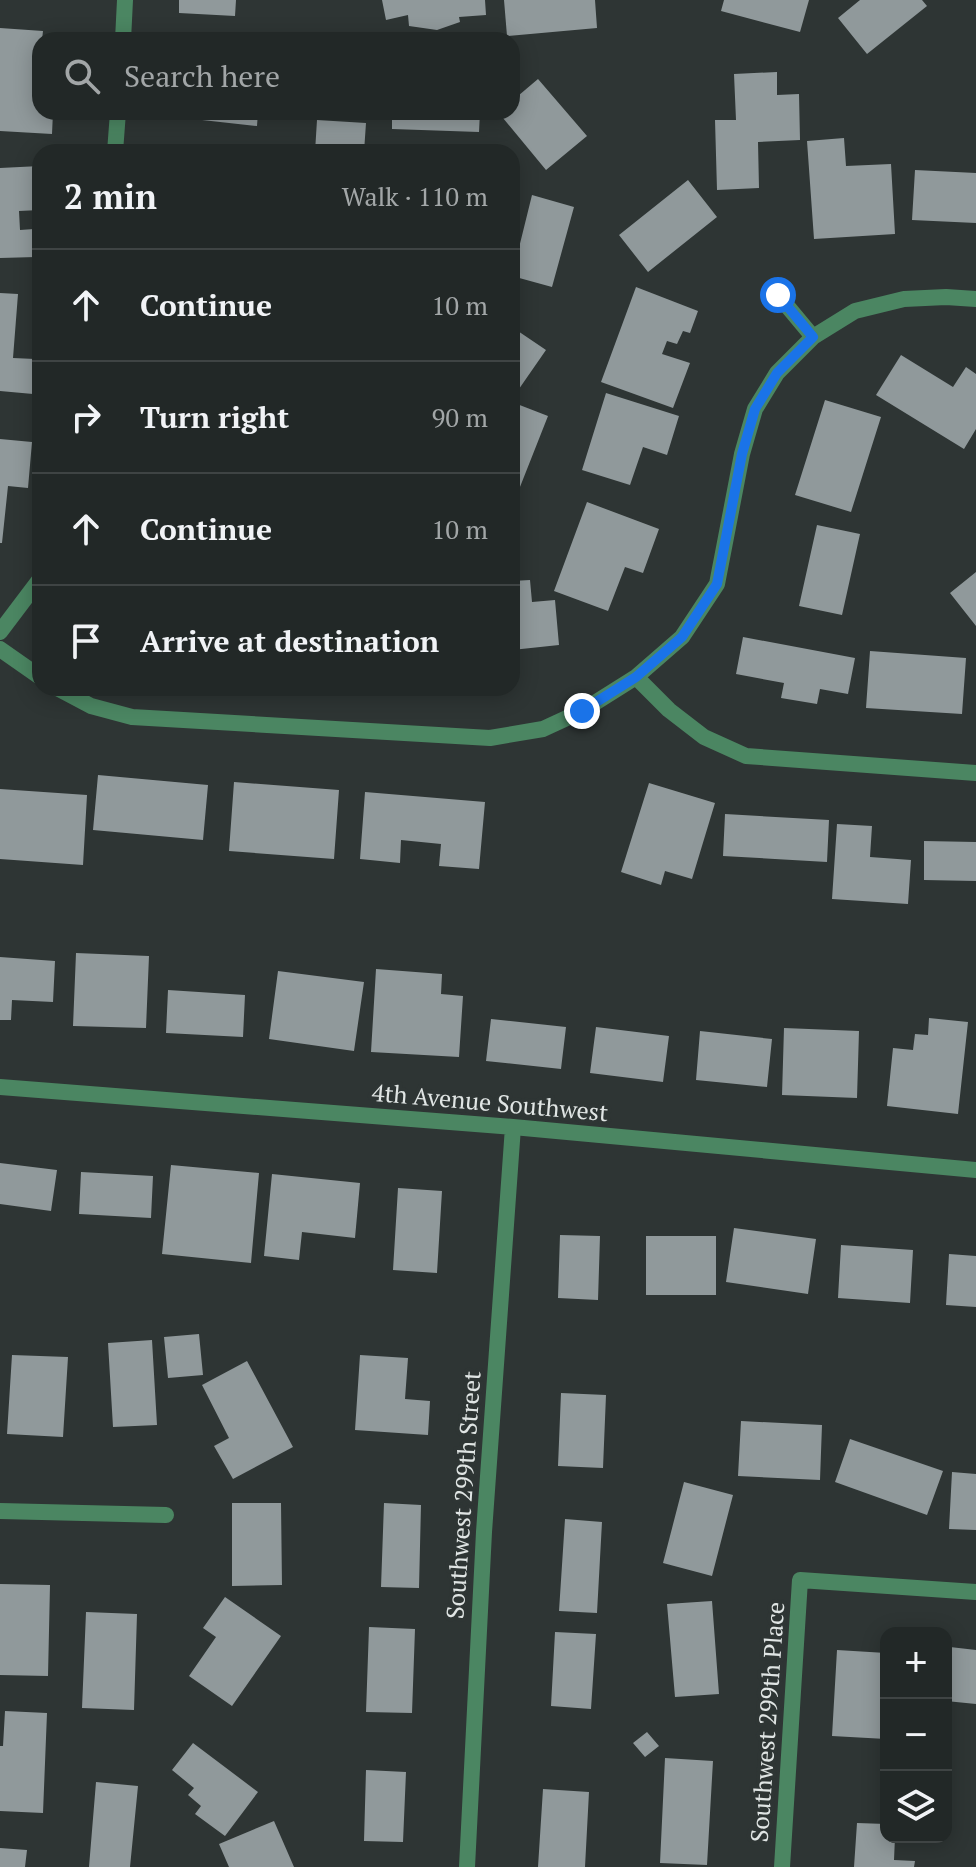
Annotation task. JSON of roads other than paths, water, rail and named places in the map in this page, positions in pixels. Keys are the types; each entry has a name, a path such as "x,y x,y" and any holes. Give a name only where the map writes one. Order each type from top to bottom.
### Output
{"street":[{"path":"123,32 125,0"},
{"path":"116,144 117,120"},
{"path":"778,295 813,337"},
{"path":"72,696 91,706 132,717 490,738 543,729 582,711 636,677 682,637 717,584 742,454 755,409 777,373 813,337 855,311 904,299 976,299"},
{"path":"0,632 32,590"},
{"path":"0,649 32,671"},
{"path":"636,677 669,710 704,737 746,756 976,773"},
{"name":"4th Avenue Southwest","path":"0,1087 513,1127 976,1170"},
{"name":"Southwest 299th Street","path":"467,1867 484,1532 513,1127"},
{"path":"0,1511 166,1515"},
{"name":"Southwest 299th Place","path":"782,1867 800,1580 976,1592"}]}
